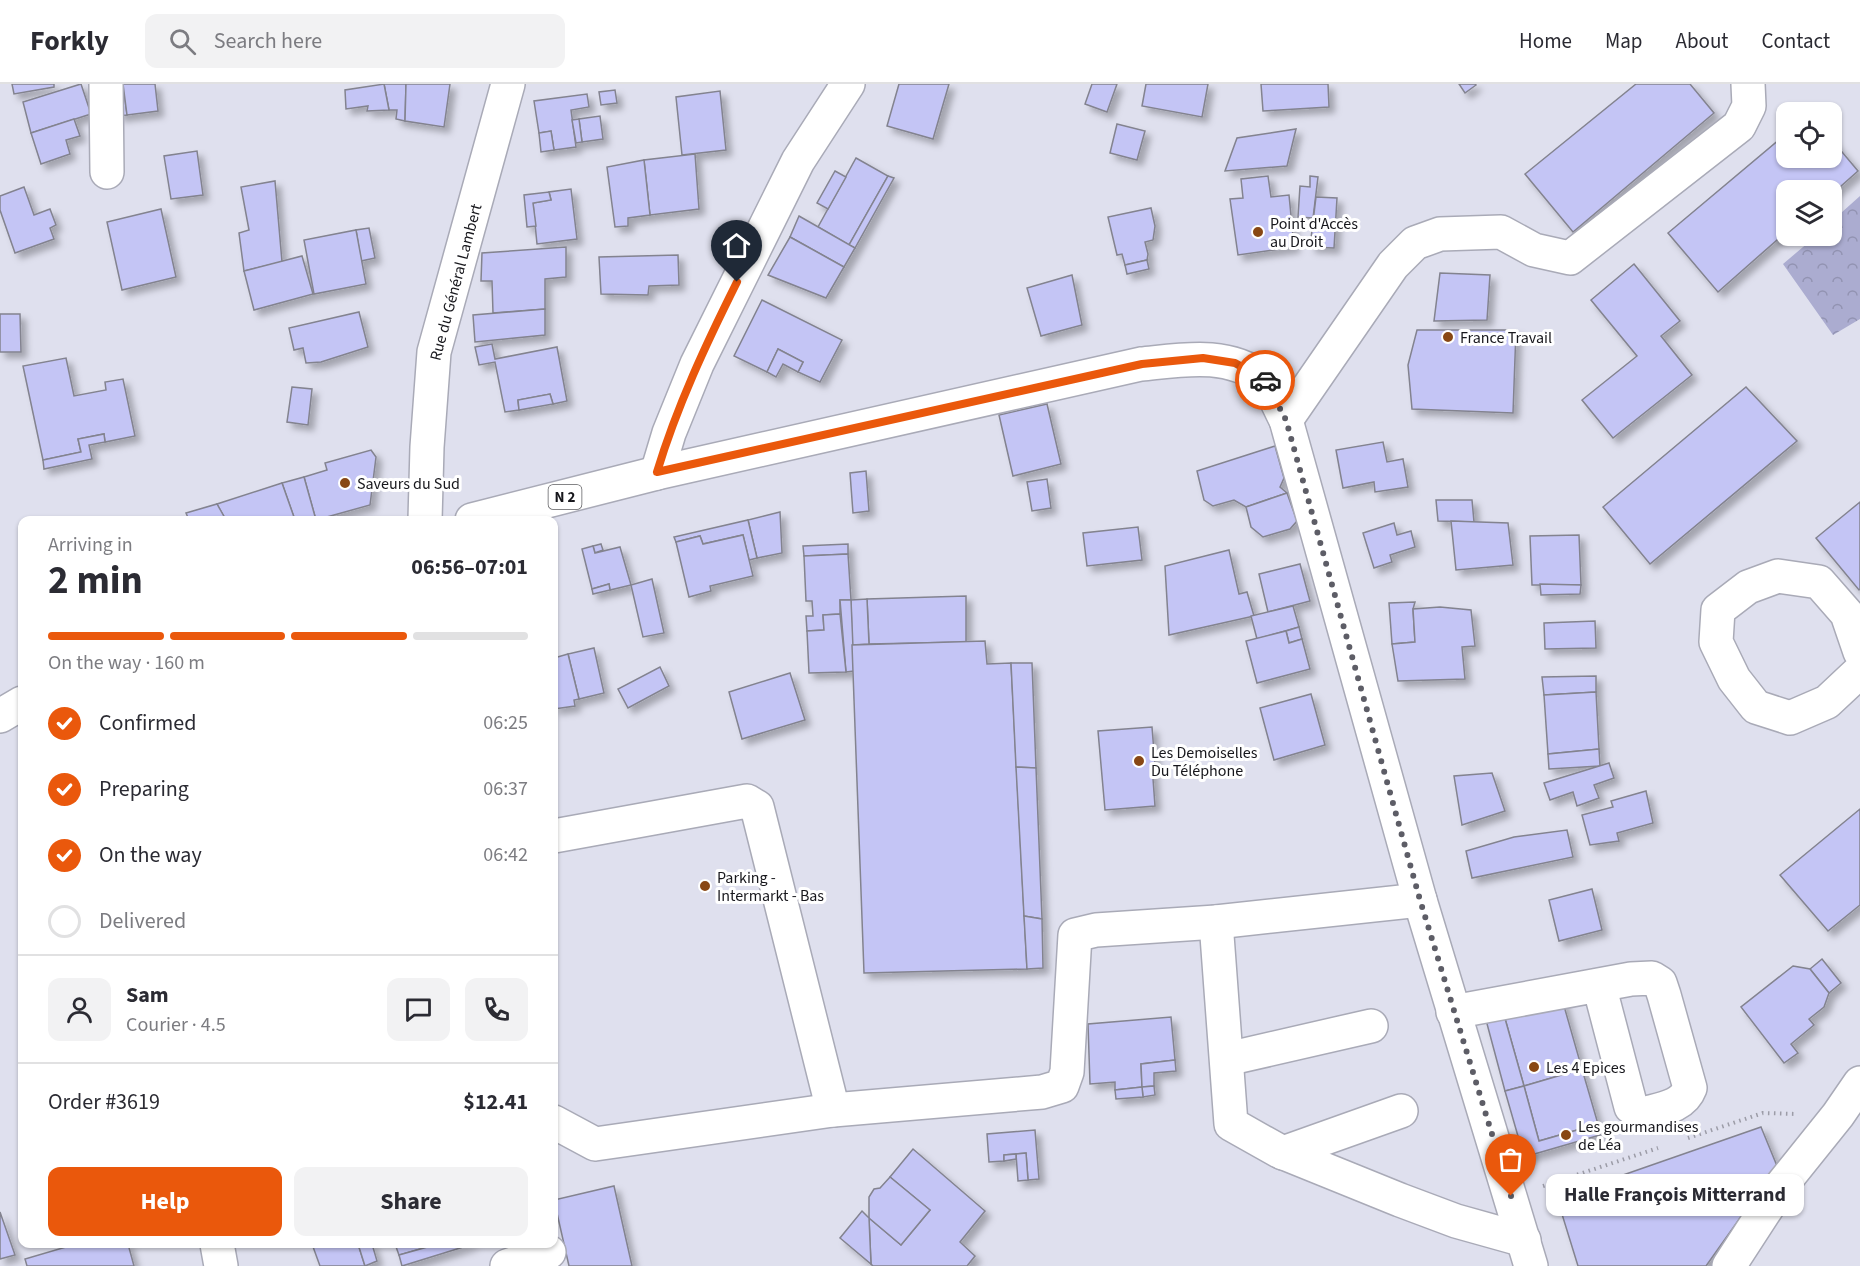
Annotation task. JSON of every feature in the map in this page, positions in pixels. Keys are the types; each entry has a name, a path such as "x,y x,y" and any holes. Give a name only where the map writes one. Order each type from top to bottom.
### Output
{"main road":[{"path":"106,84 107,172"},
{"name":"Rue du Général Lambert","path":"425,516 426,447 434,352 508,84"},
{"path":"657,472 669,433 702,353 798,161 848,84"},
{"path":"1286,420 1393,265 1415,243 1440,234 1502,232 1534,250 1570,258 1739,126 1749,106 1748,84"},
{"name":"N 2","path":"487,516 657,472 1142,364 1203,358 1235,363 1264,380 1286,420 1420,900 1527,1253"},
{"path":"1860,652 1847,614 1819,582 1778,576 1748,587 1718,610 1716,642 1734,679 1756,707 1790,718 1827,702 1860,671"},
{"path":"0,716 18,705"},
{"path":"558,835 747,801 757,807 833,1110"},
{"path":"558,1124 595,1144 833,1110 1042,1092 1062,1086 1067,1072 1075,935 1096,930 1216,922 1420,900"},
{"path":"1216,922 1231,1124 1283,1153 1456,1221 1527,1253"},
{"path":"1453,1012 1599,984"},
{"path":"1227,1059 1371,1026"},
{"path":"1729,1266 1781,1186 1838,1115 1860,1083"},
{"path":"1283,1153 1401,1111"},
{"path":"218,1248 221,1266"},
{"path":"507,1266 549,1254"}],"path":[{"path":"1686,1138 1763,1113 1838,1115"},
{"path":"1511,1196 1664,1146"}],"green space":[{"path":"1860,196 1860,319 1833,335 1783,264 1804,246 1842,246 1842,212"}],"building":[{"path":"12,84 54,84 54,87 14,94"},
{"path":"81,84 91,114 31,133 23,102"},
{"path":"119,84 123,84 127,115 118,116"},
{"path":"123,84 155,84 158,111 127,115"},
{"path":"384,84 406,84 405,121 396,119 397,110 389,110"},
{"path":"384,84 389,110 367,111 368,106 346,109 345,90"},
{"path":"406,84 450,84 444,127 405,121"},
{"path":"899,84 949,84 933,139 887,126"},
{"path":"1092,84 1117,84 1107,112 1085,104"},
{"path":"1146,84 1208,84 1202,117 1142,106"},
{"path":"1261,84 1328,84 1329,107 1263,111"},
{"path":"1459,84 1475,84 1476,85 1465,93"},
{"path":"1636,84 1690,84 1714,113 1573,232 1525,174"},
{"path":"615,90 617,103 601,105 599,92"},
{"path":"720,91 726,150 682,155 676,97"},
{"path":"587,94 589,107 571,110 576,147 554,150 551,131 539,133 534,101"},
{"path":"600,116 603,139 582,142 579,119"},
{"path":"74,119 80,136 66,140 70,154 41,164 31,133"},
{"path":"579,119 582,142 576,143 572,120"},
{"path":"1117,124 1145,131 1137,160 1110,153"},
{"path":"1296,129 1287,166 1225,171 1237,138"},
{"path":"551,131 554,150 541,152 539,133"},
{"path":"1776,142 1776,168 1842,168 1842,152 1858,171 1842,185 1842,180 1776,180 1776,241 1718,292 1668,233"},
{"path":"197,151 203,195 171,199 164,156"},
{"path":"695,154 699,209 650,215 644,160"},
{"path":"856,158 888,176 849,245 818,227"},
{"path":"644,160 650,215 628,218 628,226 615,227 607,167"},
{"path":"835,171 846,177 828,209 817,203"},
{"path":"888,176 894,178 855,248 849,245"},
{"path":"1268,176 1271,197 1289,195 1294,247 1238,255 1230,199 1243,198 1241,179"},
{"path":"1310,176 1318,177 1313,218 1298,217 1300,186 1310,187"},
{"path":"275,181 282,262 244,271 239,233 249,230 241,187"},
{"path":"24,187 34,215 50,209 56,225 50,228 54,239 15,253 0,210 0,196"},
{"path":"571,189 577,239 537,244 533,203 551,200 549,192"},
{"path":"549,192 551,200 533,203 536,226 527,227 524,195"},
{"path":"1316,197 1337,198 1334,248 1310,247"},
{"path":"1151,208 1155,226 1153,240 1145,242 1147,260 1125,265 1122,254 1117,255 1108,217"},
{"path":"161,209 176,277 122,290 107,222"},
{"path":"799,216 855,248 844,267 790,237"},
{"path":"369,228 375,258 361,261 356,230"},
{"path":"356,230 366,284 314,294 304,240"},
{"path":"790,237 844,267 826,298 768,275"},
{"path":"566,247 566,277 545,279 545,309 493,313 492,281 481,281 482,253"},
{"path":"678,255 679,285 649,286 648,295 601,294 599,257"},
{"path":"302,256 313,294 254,310 244,271"},
{"path":"1147,260 1149,269 1127,274 1125,265"},
{"path":"1634,264 1680,321 1661,336 1692,375 1613,438 1582,400 1637,356 1591,300"},
{"path":"1440,273 1490,275 1487,320 1434,321"},
{"path":"1072,275 1082,325 1041,336 1027,288"},
{"path":"762,300 842,340 820,382 798,372 803,362 778,349 767,372 734,356"},
{"path":"545,309 545,335 475,342 473,315"},
{"path":"359,312 368,347 321,362 306,363 303,348 294,350 289,328"},
{"path":"0,314 20,314 21,352 0,352"},
{"path":"1417,330 1516,330 1513,413 1412,409 1408,365"},
{"path":"492,344 495,359 557,347 567,401 553,404 550,394 518,400 519,410 505,412 495,362 479,365 475,347"},
{"path":"778,349 803,362 798,372 783,364 776,377 767,372"},
{"path":"66,358 74,396 106,390 105,382 123,379 135,436 105,442 104,434 78,439 81,452 43,460 23,366"},
{"path":"292,387 312,389 308,425 287,422"},
{"path":"1746,387 1797,441 1650,564 1603,507"},
{"path":"550,394 553,404 519,410 518,400"},
{"path":"1047,404 1061,464 1013,476 999,415"},
{"path":"104,434 105,442 89,445 92,459 44,469 43,460 81,452 78,439"},
{"path":"1383,442 1387,462 1403,459 1408,487 1375,492 1374,482 1343,488 1336,450"},
{"path":"1275,446 1284,478 1280,487 1287,493 1246,507 1234,500 1213,506 1204,500 1197,471"},
{"path":"371,450 376,457 370,505 330,516 315,516 304,477 327,470 325,463"},
{"path":"866,471 869,511 853,513 850,473"},
{"path":"304,477 315,516 294,516 282,483"},
{"path":"1047,479 1051,508 1032,511 1027,482"},
{"path":"282,483 294,516 224,516 217,504"},
{"path":"1287,493 1297,521 1290,529 1263,537 1251,527 1246,507"},
{"path":"1436,500 1472,500 1474,522 1438,521"},
{"path":"1860,502 1860,589 1859,590 1816,538"},
{"path":"217,504 224,516 187,516 186,513"},
{"path":"780,512 782,553 757,558 748,520"},
{"path":"748,520 757,558 749,560 743,535 703,544 700,536 676,542 674,537"},
{"path":"1451,521 1508,523 1513,565 1456,570"},
{"path":"1394,523 1397,535 1411,531 1415,547 1390,555 1392,562 1374,568 1363,533"},
{"path":"1138,527 1142,560 1087,566 1083,533"},
{"path":"743,535 753,576 710,586 711,591 689,597 676,542 700,536 703,544"},
{"path":"1579,535 1581,585 1532,585 1530,536"},
{"path":"601,544 603,550 595,553 593,546"},
{"path":"848,544 848,554 804,556 803,546"},
{"path":"593,546 595,553 620,547 631,585 610,590 609,584 592,589 582,549"},
{"path":"1229,550 1239,594 1247,592 1254,616 1169,635 1165,566"},
{"path":"848,554 851,600 840,600 840,614 823,615 824,630 807,631 806,616 813,616 812,601 806,601 804,556"},
{"path":"1300,564 1310,601 1268,612 1259,574"},
{"path":"652,579 664,633 643,637 631,585"},
{"path":"609,584 610,590 593,594 592,589"},
{"path":"1540,584 1581,585 1580,594 1541,595"},
{"path":"966,596 966,642 869,644 867,599"},
{"path":"867,599 869,644 852,645 851,600"},
{"path":"840,600 851,600 854,671 846,672"},
{"path":"1415,602 1413,609 1415,642 1392,644 1389,603"},
{"path":"1293,606 1299,627 1257,639 1251,616"},
{"path":"1440,607 1471,610 1475,646 1462,647 1465,679 1398,681 1392,644 1415,642 1413,609"},
{"path":"840,614 846,672 809,673 807,631 824,630 823,615"},
{"path":"1595,621 1596,648 1545,649 1544,623"},
{"path":"1299,627 1302,639 1289,643 1286,631"},
{"path":"1286,631 1289,643 1302,639 1310,669 1257,683 1246,641"},
{"path":"985,641 987,664 1011,663 1027,969 864,973 852,645"},
{"path":"594,648 604,693 579,699 568,654"},
{"path":"568,654 579,699 574,700 575,706 558,708 558,657"},
{"path":"1011,663 1032,663 1036,768 1016,767"},
{"path":"660,667 669,686 628,708 618,689"},
{"path":"790,673 805,720 742,739 729,692"},
{"path":"1596,676 1596,692 1544,695 1542,677"},
{"path":"1596,692 1599,749 1548,754 1544,695"},
{"path":"1311,694 1325,745 1274,760 1260,708"},
{"path":"1152,727 1155,806 1105,810 1098,731"},
{"path":"1599,749 1600,766 1549,769 1548,754"},
{"path":"1609,763 1614,778 1594,785 1599,798 1577,806 1573,792 1550,800 1544,783"},
{"path":"1016,767 1036,768 1042,919 1024,916"},
{"path":"1492,773 1505,811 1462,825 1454,776"},
{"path":"1646,791 1653,823 1617,833 1619,841 1590,845 1582,815 1613,807 1611,801"},
{"path":"1860,809 1860,905 1828,931 1780,875"},
{"path":"1567,830 1573,857 1472,878 1466,851 1514,837"},
{"path":"1592,889 1602,930 1559,941 1549,900"},
{"path":"1024,916 1042,919 1043,968 1027,969"},
{"path":"1822,959 1841,983 1829,993 1810,969"},
{"path":"1793,966 1810,969 1829,993 1824,1007 1809,1019 1814,1025 1791,1044 1798,1053 1784,1063 1741,1007"},
{"path":"1562,999 1582,1069 1524,1086 1504,1015"},
{"path":"1504,1015 1524,1086 1505,1091 1486,1020"},
{"path":"1171,1017 1175,1060 1141,1064 1142,1087 1115,1090 1115,1082 1090,1084 1088,1024"},
{"path":"1175,1060 1176,1071 1154,1073 1154,1086 1142,1087 1141,1064"},
{"path":"1582,1069 1598,1124 1539,1141 1524,1086"},
{"path":"1154,1086 1155,1095 1143,1097 1142,1087"},
{"path":"1524,1086 1539,1141 1598,1124 1600,1135 1524,1157 1505,1091"},
{"path":"1142,1087 1143,1097 1116,1099 1115,1090"},
{"path":"1761,1127 1777,1166 1706,1266 1578,1266 1557,1198"},
{"path":"1035,1130 1039,1179 1028,1180 1026,1153 1004,1155 1004,1161 989,1162 987,1134"},
{"path":"913,1149 985,1211 960,1242 975,1256 967,1266 873,1266 871,1264 869,1218 901,1245 930,1210 890,1177"},
{"path":"1026,1153 1028,1180 1018,1181 1016,1154"},
{"path":"1016,1154 1016,1159 1004,1161 1004,1155"},
{"path":"890,1177 930,1210 901,1245 869,1218 869,1197 874,1189 880,1188"},
{"path":"614,1186 632,1266 569,1266 558,1218 558,1199"},
{"path":"862,1211 869,1218 871,1264 840,1238"},
{"path":"0,1212 15,1255 0,1259"},
{"path":"63,1248 129,1248 134,1266 27,1266 25,1259"},
{"path":"313,1248 359,1248 365,1266 320,1266"},
{"path":"359,1248 373,1248 377,1261 365,1266"},
{"path":"396,1248 424,1248 399,1255"},
{"path":"424,1248 460,1248 402,1266 399,1255"}],"way so far":[{"path":"1265,380 1286,420 1420,900 1511,1196"}],"place":[{"name":"Point d'Accès au Droit","path":"1258,232"},
{"name":"France Travail","path":"1448,337"},
{"name":"Saveurs du Sud","path":"345,483"},
{"name":"Les Demoiselles Du Téléphone","path":"1139,761"},
{"name":"Parking - Intermarkt - Bas","path":"705,886"},
{"name":"Les 4 Epices","path":"1534,1067"},
{"name":"Les gourmandises de Léa","path":"1566,1135"},
{"name":"Halle François Mitterrand","path":"1511,1196"}],"route":[{"path":"737,282 697,364 669,433 657,472 681,469 1142,364 1203,358 1235,363 1265,380"}]}
